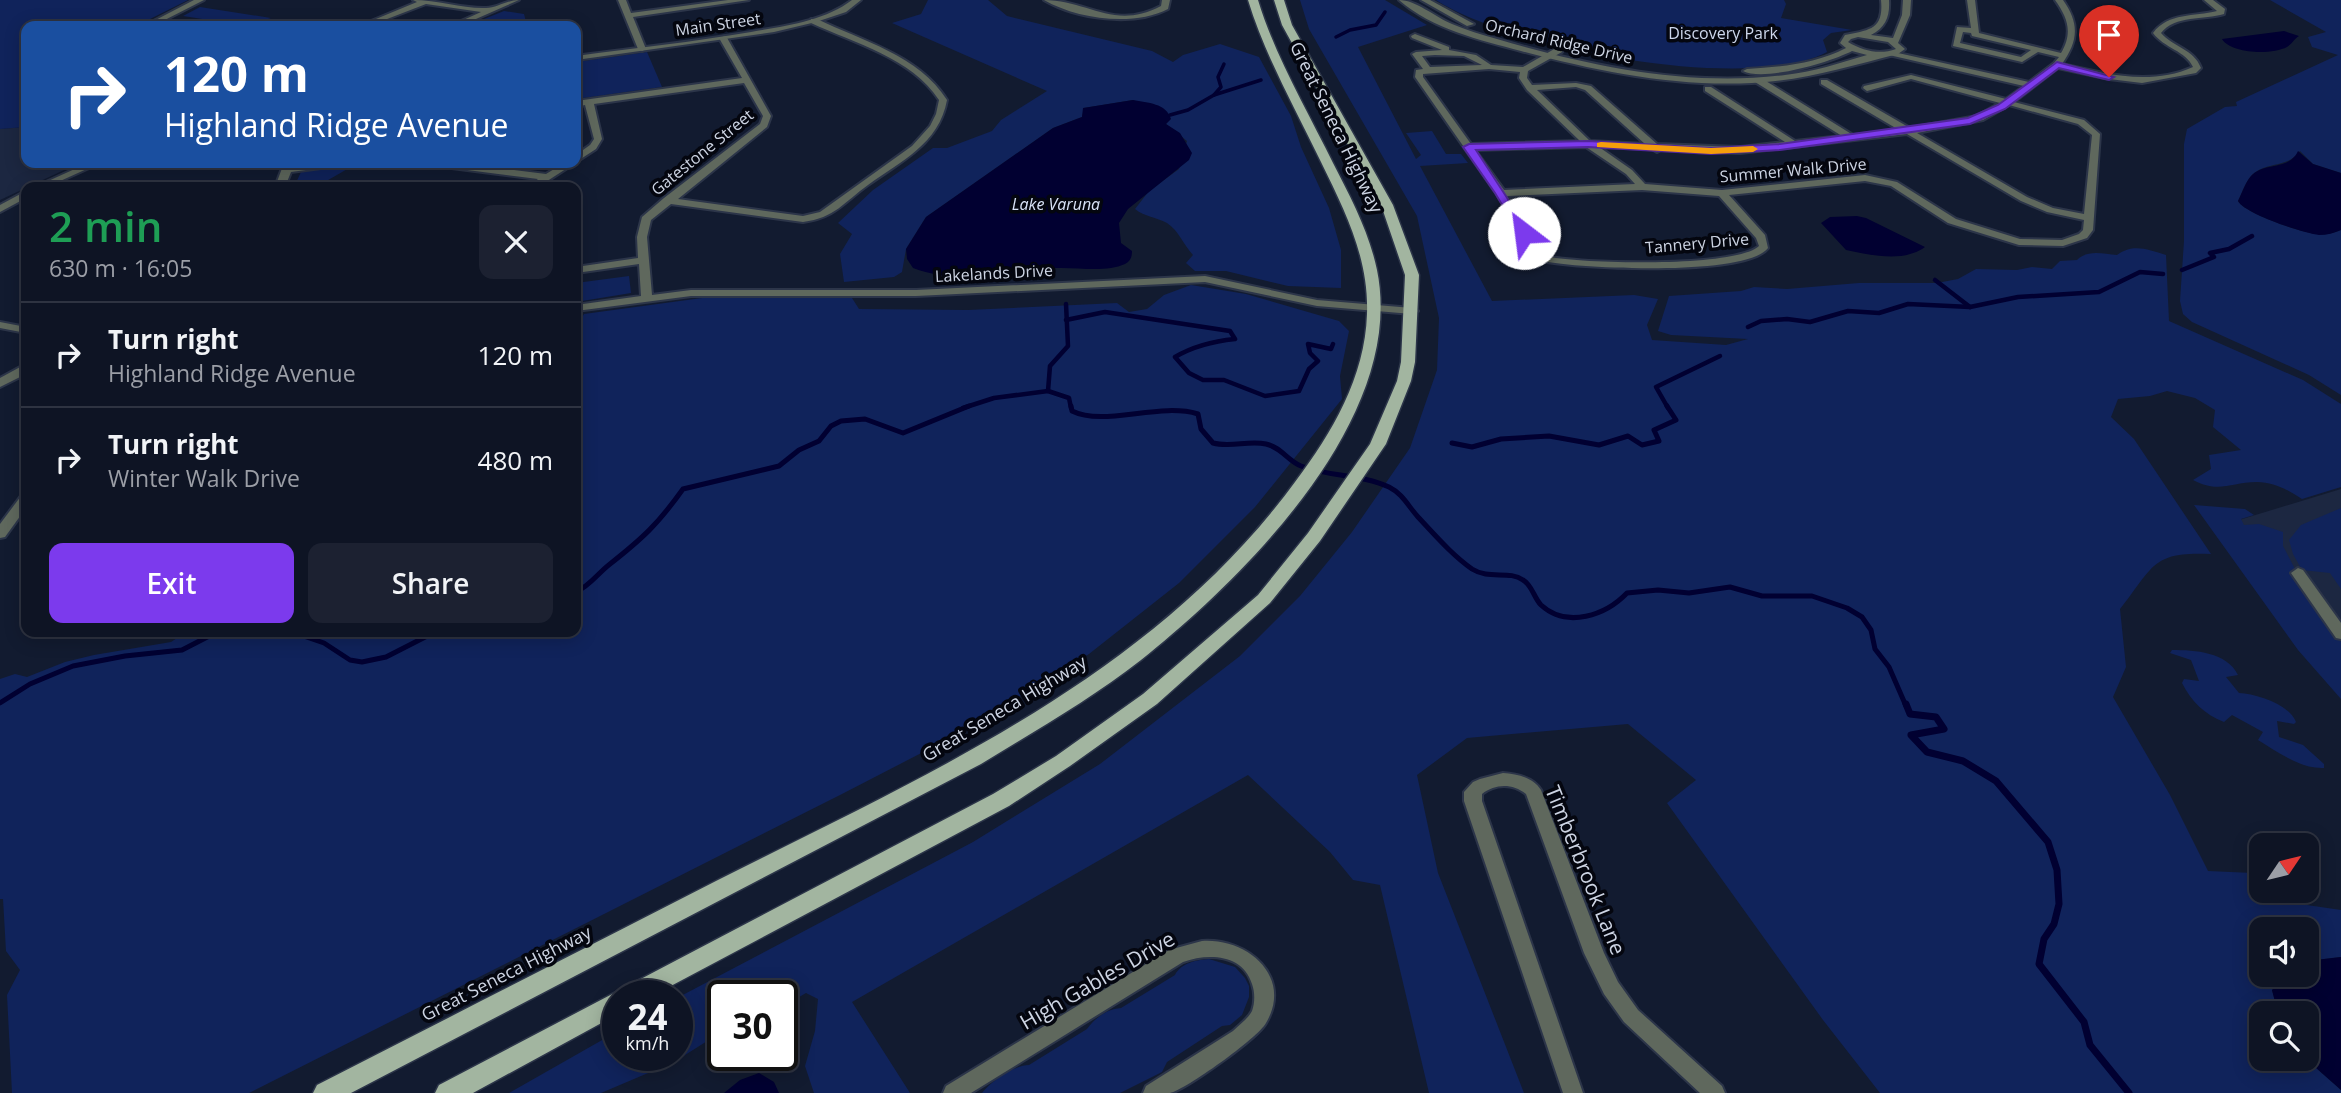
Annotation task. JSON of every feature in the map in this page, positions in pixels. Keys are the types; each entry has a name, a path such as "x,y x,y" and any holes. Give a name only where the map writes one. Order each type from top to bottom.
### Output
{"main road":[{"name":"Great Seneca Highway","path":"326,1093 970,761 1086,691 1173,623 1235,568 1282,518 1339,431 1362,383 1368,360 1374,310 1369,260 1359,225 1272,50 1253,0"},
{"name":"Great Seneca Highway","path":"659,980 1001,800 1063,761 1150,699 1264,599 1314,537 1378,444 1404,381 1408,362 1412,275 1387,205 1287,24 1279,0"},
{"path":"448,1093 602,1011"}],"street":[{"path":"158,21 200,0"},
{"path":"466,21 515,0"},
{"path":"622,0 642,49"},
{"path":"629,15 745,0"},
{"name":"Main Street","path":"581,57 771,31 845,12 855,5 857,0"},
{"path":"1048,0 1098,14 1130,17 1160,11 1166,6 1166,0"},
{"name":"Orchard Ridge Drive","path":"1403,0 1430,17 1461,31 1600,68 1655,76 1758,80 1820,72 1881,54"},
{"name":"Orchard Ridge Drive","path":"1424,0 1466,23 1559,50 1615,63 1656,68 1738,71 1811,64 1840,55 1851,48"},
{"path":"1885,0 1882,24 1875,31 1844,40 1851,48 1881,54 1900,51 1898,45 1907,0"},
{"path":"1971,0 1975,34 2064,56"},
{"path":"1469,147 1588,144 1711,151 1795,145 1970,121 2009,102 2057,65 2064,56 2073,39 2073,30 2070,13 2059,0"},
{"path":"2057,65 2109,77 2142,81 2193,71 2197,68 2193,58 2167,43 2157,33 2160,27 2171,21 2221,12 2221,9 2208,0"},
{"path":"375,21 421,1 489,11"},
{"path":"667,200 803,219 820,217 831,213 867,181 908,155 934,125 943,100 931,82 905,64 814,21"},
{"path":"1975,31 1959,29 1956,44 2022,60 2036,50"},
{"path":"1861,35 2033,83"},
{"path":"1415,36 1482,59 1489,67"},
{"name":"Gatestone Street","path":"647,297 642,237 646,219 764,125 767,116 723,38"},
{"path":"1501,193 1419,77 1419,72 1489,67 1524,70 1559,50"},
{"path":"1428,70 1416,54 1458,52"},
{"path":"1892,53 2033,83"},
{"path":"1524,70 1523,78 1530,88 1588,144 1629,172 1642,187"},
{"path":"1824,82 2024,199 2050,210 2090,218 2096,134 2071,118 1911,77 1867,88"},
{"path":"581,103 746,80"},
{"path":"1758,80 1852,138"},
{"path":"1530,88 1576,85 1588,88 1657,149"},
{"path":"1708,89 1795,145"},
{"path":"581,156 593,148 598,139 589,102"},
{"path":"51,182 84,168"},
{"path":"475,168 546,177"},
{"path":"539,182 561,168"},
{"name":"Summer Walk Drive","path":"1501,193 1642,187 1675,192 1722,193 1851,179 1876,179 1894,184 1952,221 1988,234 2032,243 2063,243 2083,236 2088,230 2090,218"},
{"name":"Tannery Drive","path":"1501,193 1536,253 1550,262 1560,264 1687,263 1751,256 1760,252 1764,246 1761,237 1722,193"},
{"path":"0,209 21,197"},
{"path":"581,269 644,260"},
{"name":"Lakelands Drive","path":"581,307 647,297 719,292 916,293 1205,279 1317,303 1374,310 1412,311"},
{"path":"0,325 21,329"},
{"path":"0,383 21,372"},
{"path":"0,534 21,506"},
{"path":"2298,573 2341,634"},
{"name":"Timberbrook Lane","path":"1573,1093 1473,801 1473,792 1479,786 1512,779 1520,780 1533,790 1594,953 1611,988 1631,1016 1715,1093"},
{"name":"High Gables Drive","path":"953,1093 1177,957 1207,948 1225,950 1240,956 1256,971 1264,986 1265,1004 1259,1017 1242,1035 1153,1093"}],"shaded area":[{"path":"21,127 21,168 68,168 38,182 21,182 21,190 0,200 0,129"},
{"path":"2341,489 2341,675 2239,520"}],"green space":[{"path":"0,0 188,0 146,21 21,21 21,127 0,129"},
{"path":"928,0 988,0 1007,16 1152,51 1173,62 1183,55 1220,44 1259,57 1291,116 1301,147 1329,208 1341,250 1341,288 1288,286 1226,271 1195,271 1186,263 1193,255 1175,230 1167,223 1135,209 1149,191 1179,169 1187,141 1166,124 1170,115 1133,100 1084,108 1082,117 1053,128 926,217 906,249 902,272 894,277 844,282 840,254 852,234 838,223 873,190 933,148 947,148 992,131 1001,120 1047,91 892,23 921,14"},
{"path":"1300,0 1385,0 1427,25 1358,47 1416,159 1421,155 1406,133 1432,131 1446,154 1461,154 1468,163 1420,166 1492,301 1634,295 1658,299 1647,325 1652,340 1726,345 1748,339 1671,335 1658,331 1669,296 1741,291 1754,287 1787,289 1859,283 1937,283 1958,279 1976,269 2052,269 2060,261 2077,260 2086,254 2117,255 2129,249 2141,249 2166,255 2169,321 2303,380 2341,404 2341,487 2302,499 2269,483 2248,482 2218,487 2193,480 2211,469 2209,455 2241,450 2213,427 2215,410 2195,398 2167,391 2150,396 2118,399 2111,417 2134,439 2211,554 2177,555 2156,564 2120,609 2126,667 2113,697 2170,795 2208,871 2249,873 2249,903 2298,903 2341,910 2341,957 2319,960 2319,917 2249,917 2249,987 2275,987 2272,990 2275,1001 2249,1001 2249,1071 2319,1071 2341,1093 1880,1093 1823,1020 1667,803 1696,780 1628,724 1467,738 1417,775 1438,873 1524,1093 1429,1093 1380,885 1353,880 1330,852 1248,775 852,1002 910,1093 814,1093 805,1066 815,1031 818,999 806,993 798,998 798,980 711,980 973,842 1100,764 1240,656 1300,596 1352,532 1410,448 1437,370 1439,318 1417,216 1309,29"},
{"name":"Discovery Park","path":"1436,0 1784,0 1786,4 1781,18 1852,30 1831,33 1823,40 1827,52 1791,64 1743,68 1688,67 1571,49 1471,18"},
{"path":"2270,0 2341,0 2341,173 2313,164 2300,151 2289,160 2257,171 2247,182 2238,201 2262,217 2301,231 2325,234 2341,230 2341,395 2309,375 2192,322 2183,314 2180,301 2184,241 2184,144 2187,129 2225,107 2237,106 2236,102 2338,55 2312,47 2308,37 2326,32"},
{"path":"200,7 271,18 262,21 215,21 183,16"},
{"path":"504,11 524,14 526,21 479,21"},
{"path":"647,52 662,87 581,98 581,61"},
{"path":"349,168 325,182 296,182 301,172"},
{"path":"629,276 631,293 581,301 581,282"},
{"path":"1191,285 1246,294 1339,321 1349,331 1340,376 1342,399 1255,507 1179,583 1089,654 962,732 249,1093 12,1093 7,995 20,970 6,951 3,899 0,899 0,679 15,674 27,677 65,662 171,642 178,637 581,637 581,319 584,314 702,298 852,298 859,309 968,310 1117,303 1129,312 1147,309 1164,295"},
{"path":"2194,505 2245,509 2254,515 2241,519 2244,525 2259,524 2283,532 2283,546 2295,569 2292,570 2341,642 2341,699 2298,650"},
{"path":"2341,508 2341,589 2330,573 2302,570 2289,540 2301,525"},
{"path":"2172,650 2210,654 2226,661 2238,675 2226,677 2239,693 2272,701 2292,716 2296,722 2294,724 2277,721 2279,737 2303,745 2324,764 2324,768 2306,766 2281,754 2258,740 2263,732 2232,715 2224,722 2205,711 2194,701 2182,683 2184,679 2199,681 2191,660 2170,653"},
{"path":"1209,959 1235,967 1245,978 1249,986 1249,997 1242,1015 1230,1025 1222,1026 1167,1062 1162,1072 1120,1093 982,1093 1004,1074 1029,1065 1087,1029 1102,1014 1121,1008 1175,975 1185,965"},
{"path":"707,982 707,1041 693,1050 693,990"},
{"path":"602,1040 602,1071 653,1071 601,1093 509,1093"}],"water":[{"path":"2284,31 2299,36 2280,50 2252,52 2234,48 2222,39"},
{"name":"Lake Varuna","path":"1133,100 1165,110 1171,119 1166,124 1180,133 1192,153 1189,160 1128,209 1119,223 1121,243 1132,251 1127,263 1109,268 1056,268 966,277 913,268 907,259 906,249 926,217 1053,128 1082,117 1083,108"},
{"path":"2298,151 2313,164 2341,173 2341,230 2319,235 2301,231 2251,212 2238,201 2245,185 2257,171 2283,164"},
{"path":"1857,216 1925,247 1907,255 1897,256 1846,250 1821,223 1830,217"},
{"path":"2341,957 2341,1090 2319,1071 2319,1001 2275,1001 2272,990 2275,987 2319,987 2319,960"},
{"path":"759,1073 774,1082 779,1093 724,1093 740,1080"}],"waterway":[{"path":"1336,37 1350,30 1376,25 1385,12"},
{"path":"1214,95 1221,87 1218,77 1224,64"},
{"path":"1214,95 1261,80"},
{"path":"1170,115 1188,110 1214,95"},
{"path":"2182,270 2214,257 2210,253 2229,249 2252,236"},
{"path":"1970,307 2018,297 2099,292 2140,272 2163,274"},
{"path":"1935,280 1970,307"},
{"path":"1066,304 1067,320"},
{"path":"1748,327 1761,321 1787,319 1810,322 1848,311 1879,313 1908,304 1970,307"},
{"path":"1067,320 1105,312 1230,331 1235,339 1204,345 1175,357 1189,373 1203,380 1224,380 1265,396 1299,391 1309,369 1318,361 1310,353 1308,344 1331,349 1333,344"},
{"path":"1048,391 1050,366 1068,346 1067,320"},
{"path":"1668,408 1656,387 1720,356"},
{"path":"968,406 994,398 1048,391"},
{"path":"1048,391 1069,398 1071,408"},
{"path":"581,589 641,538 683,489 779,466 799,450 819,441 831,426 841,421 865,419 903,433 968,406"},
{"path":"963,408 968,406"},
{"path":"1071,406 1072,411 1100,417 1166,411 1198,414 1201,429 1213,443 1266,444 1301,466 1389,487 1472,569 1485,574 1512,576 1523,580 1541,605 1562,616 1574,618 1597,613 1627,593 1658,590 1689,593 1730,587 1762,596 1812,596 1847,608 1862,617 1871,630 1875,649 1889,667 1906,706"},
{"path":"1452,443 1472,447 1501,439 1549,436 1599,445 1628,436 1642,445 1659,441 1654,430 1676,420 1667,406"},
{"path":"0,703 30,684 73,666 125,656 182,650 207,637"},
{"path":"307,637 324,643 350,660 362,662 386,657 425,637"},
{"path":"1906,704 1910,714 1936,717 1944,729 1911,735 1927,752 1963,761 1996,781 2048,842 2057,870 2059,904 2054,924 2044,939 2039,964 2084,1022 2090,1045 2129,1093"}],"slow traffic":[{"path":"1601,145 1711,151 1753,149"}],"route":[{"path":"1524,233 1501,193 1469,147 1588,144 1711,151 1780,147 1970,121 2001,107 2057,65 2109,77"}]}
